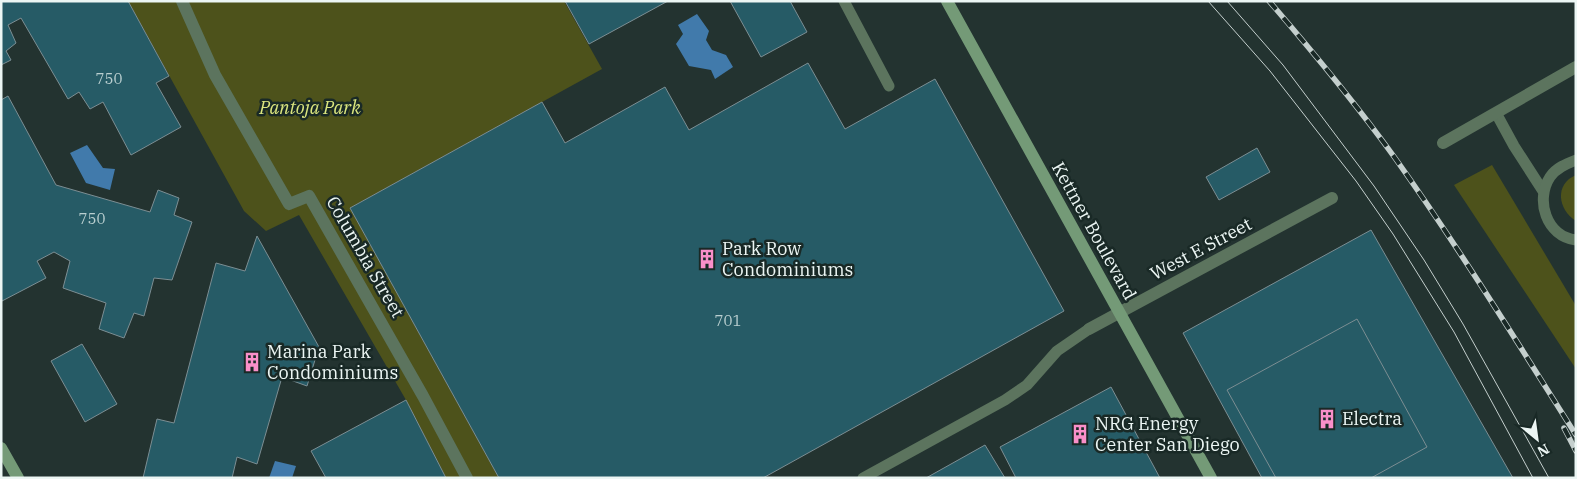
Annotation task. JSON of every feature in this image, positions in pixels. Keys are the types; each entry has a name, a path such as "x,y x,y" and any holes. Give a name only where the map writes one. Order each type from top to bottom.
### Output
{"main road":[{"name":"Kettner Boulevard","path":"947,1 1211,478"},
{"path":"1,448 18,478"}],"street":[{"name":"Columbia Street","path":"182,1 215,75 289,204 309,196 423,396 467,478"},
{"path":"1442,143 1576,67"},
{"name":"West E Street","path":"1089,329 1332,198"}],"lane":[{"path":"844,1 889,86"},
{"path":"1496,113 1514,146 1543,191"},
{"path":"1576,160 1561,166 1550,176 1543,191 1542,205 1546,219 1560,234 1576,240"},
{"name":"West E Street","path":"864,478 1005,400 1027,385 1057,351 1089,329"}],"green space":[{"name":"Pantoja Park","path":"128,1 564,1 602,69 350,208 499,478 446,478 406,400 299,215 266,231 244,211"},
{"path":"1492,165 1576,306 1576,369 1454,185"},
{"path":"1576,175 1576,221 1565,210 1561,197 1564,184"}],"water":[{"path":"697,14 709,31 706,40 712,50 726,55 733,67 715,79 711,70 689,66 676,44 683,34 678,25"},
{"path":"87,145 103,168 115,169 110,190 86,183 70,153"},
{"path":"275,461 296,466 292,478 269,478"}],"building":[{"path":"1,1 128,1 169,76 156,83 181,127 131,155 103,102 90,109 79,92 68,99 21,18 8,25 16,43 6,51 11,60 1,65"},
{"path":"565,1 668,1 589,44"},
{"path":"730,1 790,1 807,32 761,57"},
{"name":"Park Row Condominiums","path":"808,63 845,129 935,79 1064,311 763,478 499,478 350,208 542,102 565,143 665,87 689,130"},
{"path":"8,96 56,185 150,212 158,190 179,198 174,215 192,222 172,280 154,278 144,316 134,313 124,338 99,329 106,303 63,288 70,261 54,252 37,261 46,278 2,301 1,299 1,100"},
{"path":"1257,148 1270,172 1219,200 1206,177"},
{"path":"1371,230 1513,478 1262,478 1183,333"},
{"name":"Marina Park Condominiums","path":"257,236 319,347 307,386 282,377 257,464 237,457 232,478 143,478 157,419 174,423 216,263 245,271"},
{"name":"Electra","path":"1357,319 1427,447 1371,478 1276,478 1227,390"},
{"path":"82,344 117,404 85,422 51,361"},
{"name":"NRG Energy Center San Diego","path":"1111,387 1160,478 1016,478 1000,447"},
{"name":"Marina Park Condominiums","path":"406,400 446,478 326,478 311,451"},
{"path":"985,445 1005,478 926,478"}],"tram line":[{"path":"1208,1 1270,71 1356,181 1393,234 1454,332 1533,478"},
{"path":"1227,1 1283,65 1374,186 1424,260 1463,324 1549,478"}],"railway":[{"path":"1269,1 1334,78 1395,158 1465,261 1576,435"},
{"path":"1564,428 1576,451"}],"place":[{"name":"Park Row Condominiums","path":"707,259"},
{"name":"Marina Park Condominiums","path":"252,362"},
{"name":"Electra","path":"1327,419"},
{"name":"NRG Energy Center San Diego","path":"1080,434"}]}
